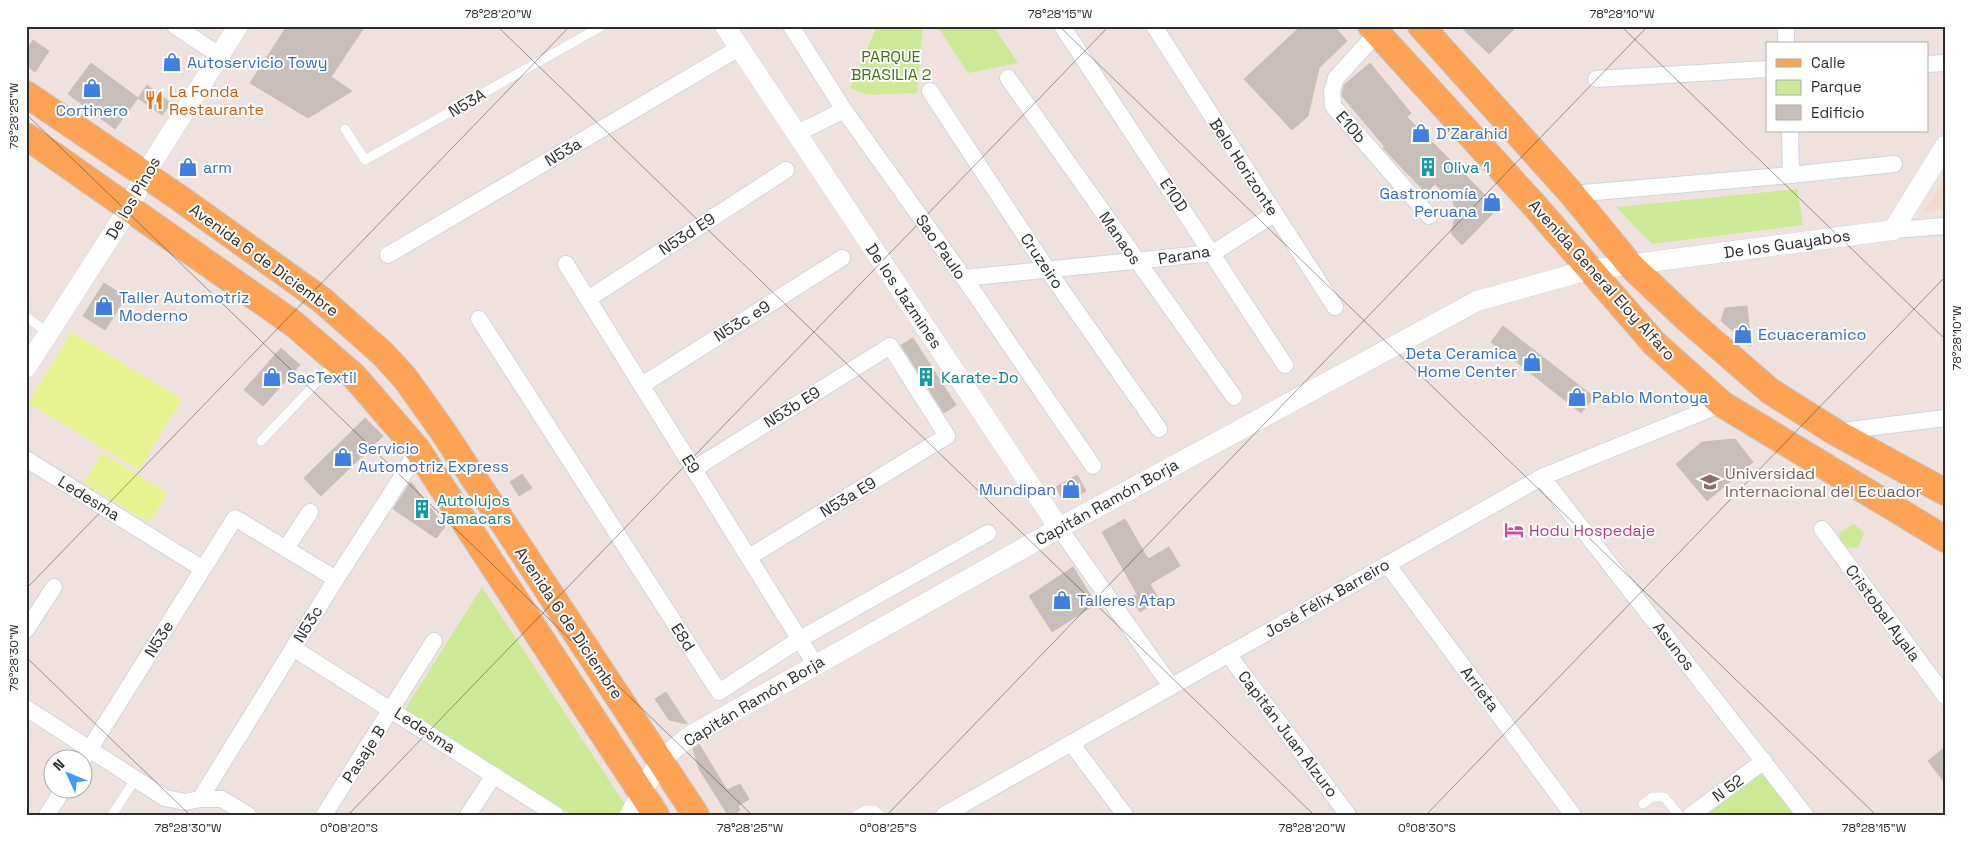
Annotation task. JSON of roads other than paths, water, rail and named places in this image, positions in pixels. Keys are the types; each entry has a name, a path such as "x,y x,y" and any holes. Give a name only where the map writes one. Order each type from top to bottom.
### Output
{"main road":[{"name":"Avenida General Eloy Alfaro","path":"1421,26 1572,194 1630,265 1687,319 1770,391 1835,432 1945,492"},
{"name":"Avenida General Eloy Alfaro","path":"1374,30 1535,206 1588,270 1654,343 1722,404 1945,539"},
{"name":"Avenida 6 de Diciembre","path":"26,94 145,174 322,300 383,354 405,378 442,430 696,815"},
{"name":"Avenida 6 de Diciembre","path":"26,136 294,324 375,398 417,449 643,808"}],"street":[{"path":"175,26 219,55"},
{"name":"De los Pinos","path":"26,368 129,208 145,174 238,26"},
{"name":"De los Jazmines","path":"725,26 1060,528 1172,686"},
{"name":"Sao Paulo","path":"790,26 844,110 964,278 1093,466"},
{"name":"E10D","path":"1062,26 1285,365"},
{"name":"Belo Horizonte","path":"1154,26 1334,307"},
{"path":"1786,26 1786,42"},
{"name":"E10b","path":"1374,30 1336,78 1332,91 1333,106 1428,216"},
{"name":"N53a","path":"388,255 739,48"},
{"path":"1928,64 1945,63"},
{"path":"1596,79 1766,69"},
{"name":"Manaos","path":"1008,78 1234,397"},
{"name":"Cruzeiro","path":"930,91 1046,269 1159,429"},
{"path":"796,134 844,110"},
{"path":"1790,132 1791,175"},
{"path":"1893,230 1945,146"},
{"path":"1572,194 1894,164"},
{"name":"N53d E9","path":"588,299 786,170"},
{"name":"Parana","path":"964,278 1213,253 1274,214"},
{"name":"De los Guayabos","path":"1630,265 1893,230 1945,226"},
{"name":"N53c e9","path":"642,385 842,258"},
{"name":"E9","path":"566,264 815,664"},
{"name":"Capitán Ramón Borja","path":"643,808 660,760 690,736 815,664 1060,528 1477,302 1588,270 1630,265"},
{"name":"E8d","path":"480,319 719,692 800,639 988,533"},
{"name":"N53a E9","path":"749,557 947,436 890,346"},
{"name":"N53b E9","path":"694,469 890,346"},
{"name":"José Félix Barreiro","path":"944,815 1542,478 1722,404"},
{"path":"1835,432 1945,418"},
{"name":"N53c","path":"187,805 293,648 405,472 417,449"},
{"name":"Ledesma","path":"26,460 203,569"},
{"name":"Asunos","path":"1542,478 1805,815"},
{"path":"310,512 286,548 336,579"},
{"name":"N53e","path":"90,748 235,518 286,548"},
{"name":"Cristobal Ayala","path":"1822,528 1945,696"},
{"name":"Arrieta","path":"1387,564 1573,815"},
{"path":"26,630 54,587"},
{"name":"Pasaje B","path":"324,815 393,709 434,641"},
{"name":"Ledesma","path":"293,648 393,709 556,815"},
{"name":"Capitán Juan Alzuro","path":"1228,654 1348,815"},
{"path":"26,708 77,748"},
{"path":"1071,744 1124,815"},
{"path":"92,758 136,778 165,798 187,805 222,799 248,815"},
{"name":"N 52","path":"1691,815 1764,761"},
{"path":"468,815 494,775"},
{"path":"47,815 58,798"}],"lane":[{"name":"N53A","path":"345,129 365,160 602,26"},
{"path":"26,318 49,333"},
{"path":"260,441 337,362"},
{"path":"112,815 136,778"},
{"path":"1643,804 1652,797 1664,798 1679,815"},
{"path":"858,815 866,810 874,810 880,815"}],"place":[{"name":"Autoservicio Towy","path":"172,62"},
{"name":"Cortinero","path":"92,88"},
{"name":"La Fonda Restaurante","path":"154,100"},
{"name":"D'Zarahid","path":"1421,133"},
{"name":"arm","path":"188,167"},
{"name":"Oliva 1","path":"1428,167"},
{"name":"Gastronomía Peruana","path":"1492,202"},
{"name":"Taller Automotriz Moderno","path":"104,306"},
{"name":"Ecuaceramico","path":"1743,334"},
{"name":"Deta Ceramica Home Center","path":"1532,362"},
{"name":"SacTextil","path":"272,377"},
{"name":"Karate-Do","path":"926,377"},
{"name":"Pablo Montoya","path":"1577,397"},
{"name":"Servicio Automotriz Express","path":"343,457"},
{"name":"Universidad Internacional del Ecuador","path":"1710,482"},
{"name":"Mundipan","path":"1071,489"},
{"name":"Autolujos Jamacars","path":"422,509"},
{"name":"Hodu Hospedaje","path":"1514,530"},
{"name":"Talleres Atap","path":"1062,600"}],"park label":[{"name":"PARQUE BRASILIA 2","path":"891,65"}]}
